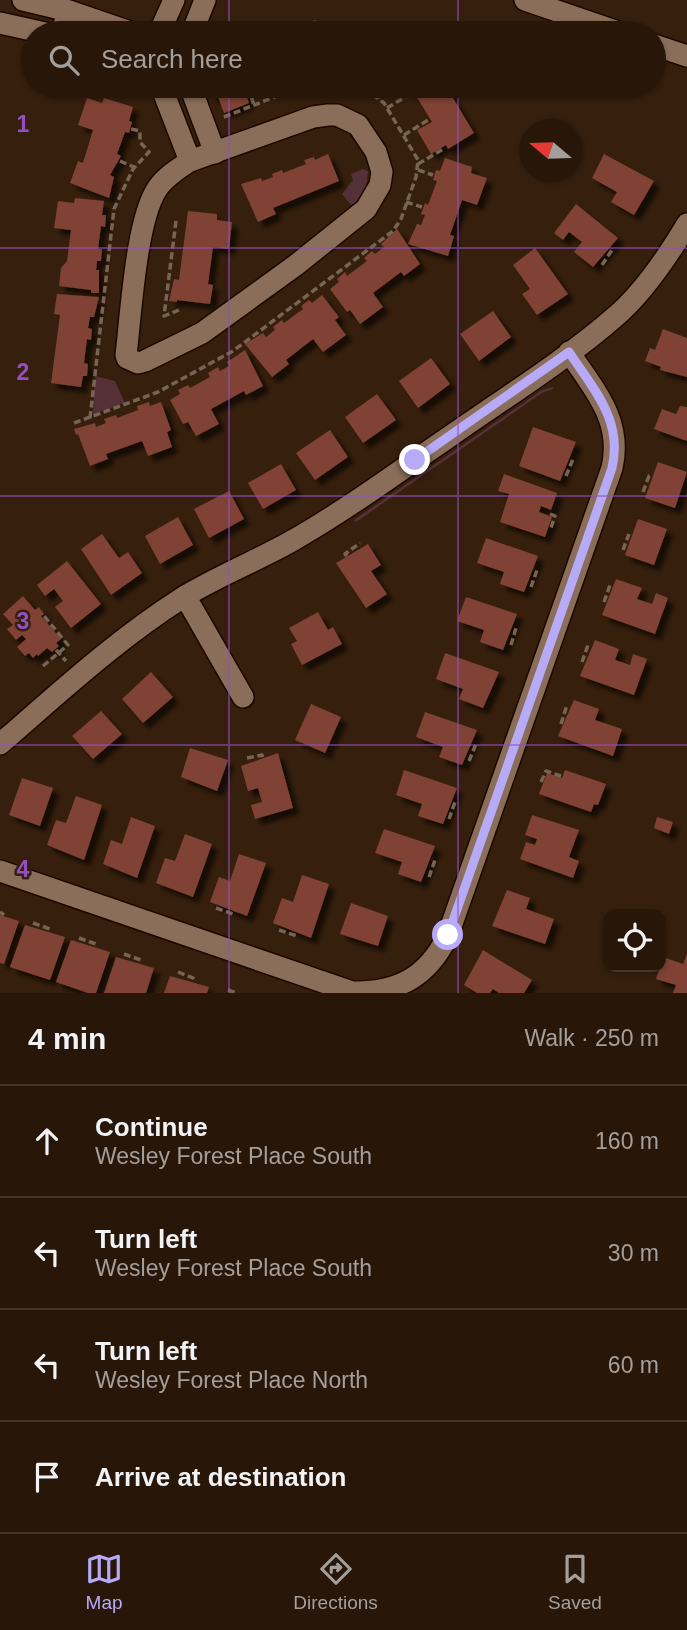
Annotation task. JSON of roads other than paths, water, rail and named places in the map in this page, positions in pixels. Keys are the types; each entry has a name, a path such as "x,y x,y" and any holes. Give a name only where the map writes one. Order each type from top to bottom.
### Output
{"street":[{"path":"23,0 98,21"},
{"path":"163,21 174,0"},
{"path":"525,0 586,21"},
{"path":"196,21 203,1"},
{"path":"65,21 69,11"},
{"path":"0,23 21,28"},
{"path":"666,49 687,56"},
{"path":"166,98 190,161"},
{"path":"194,98 215,153"},
{"path":"337,115 358,125 376,152 382,172 375,196 360,216 296,265 202,332 145,361 132,361 126,355 142,227 156,190 177,169 190,161 313,117 337,115"},
{"path":"0,744 117,645 184,596 287,544 340,512 569,352 617,315 636,295 687,224"},
{"path":"0,871 330,986 362,992 387,989 410,981 423,970 434,959 448,935 612,468 616,444 610,417 569,352"},
{"path":"184,596 243,697"}]}
